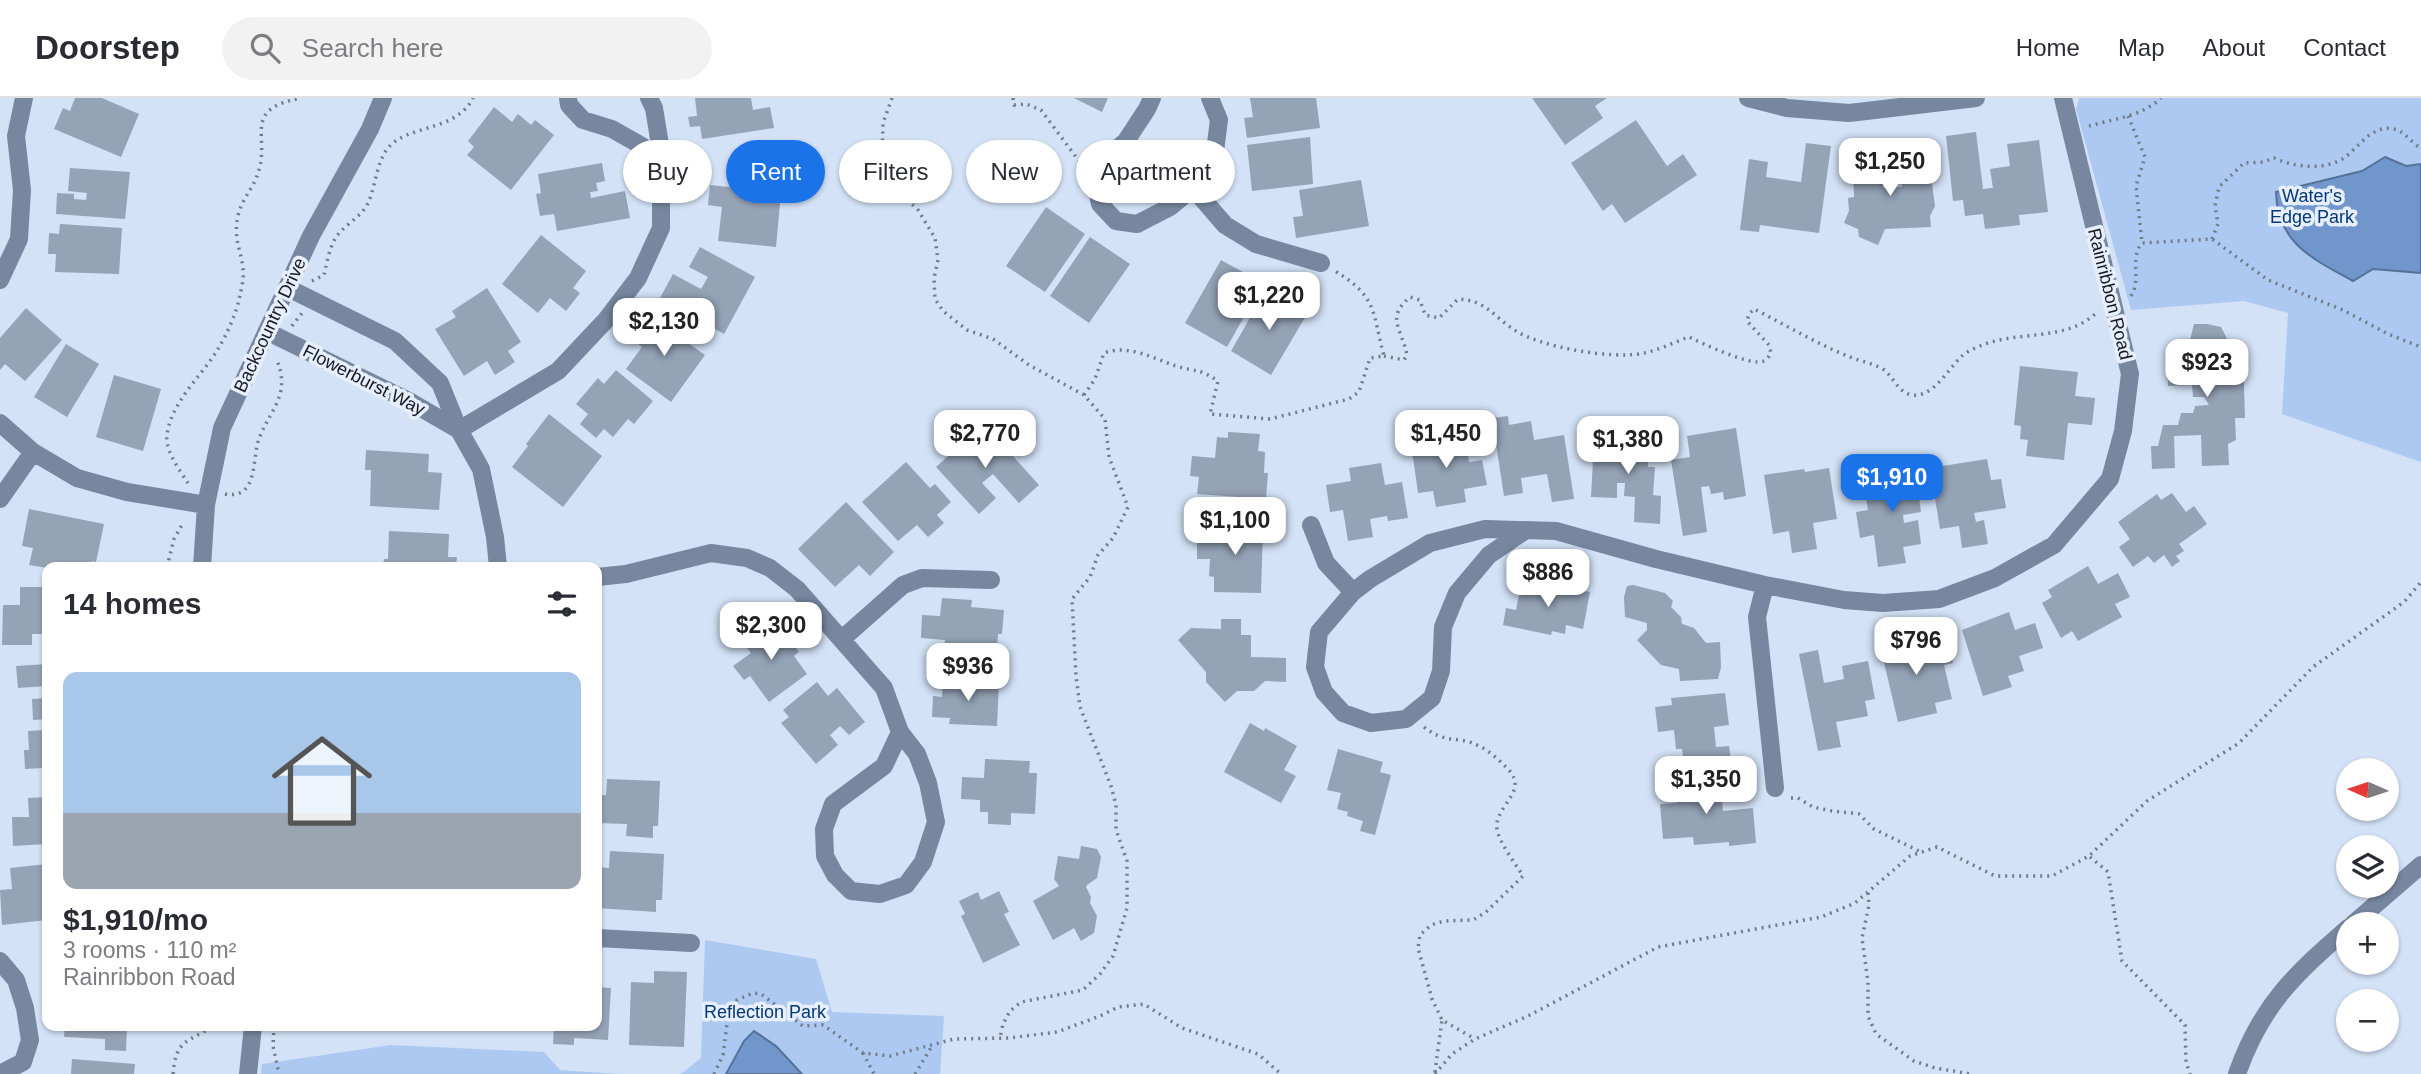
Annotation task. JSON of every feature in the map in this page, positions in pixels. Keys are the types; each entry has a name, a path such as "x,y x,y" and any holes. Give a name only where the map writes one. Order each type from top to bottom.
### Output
{"street":[{"path":"0,280 19,239 22,190 16,136 24,98"},
{"name":"Backcountry Drive","path":"203,562 222,428 311,236 370,129 383,98"},
{"path":"568,98 569,106 583,120 612,129 631,140"},
{"path":"649,98 654,108 658,140"},
{"path":"1127,140 1152,98"},
{"path":"1210,98 1219,120 1216,140"},
{"path":"1748,98 1787,108 1849,113 1976,98"},
{"name":"Rainribbon Road","path":"1414,713 1406,719 1371,723 1343,713 1324,692 1315,667 1319,632 1353,592 1430,543 1485,529 1556,531 1765,585 1844,600 1883,603 1939,599 1996,578 2054,545 2110,479 2123,431 2130,374 2063,98"},
{"path":"459,430 558,371 606,320 638,278 661,228 661,203"},
{"path":"1100,203 1116,222 1137,224 1175,203"},
{"path":"1206,203 1225,225 1256,244 1321,263"},
{"name":"Flowerburst Way","path":"288,288 395,341 440,383 459,430 481,470 498,562"},
{"name":"Flowerburst Way","path":"268,332 409,401 459,430"},
{"path":"0,423 33,452 77,478 127,492 213,499"},
{"path":"0,499 33,452"},
{"path":"1311,525 1326,563 1353,592"},
{"path":"1414,713 1432,698 1441,671 1443,627 1457,593 1489,555 1526,530"},
{"path":"602,576 626,574 711,553 747,558 771,568 797,589 884,688 900,732 917,754 928,783 936,822 923,862 906,885 880,894 851,891 835,875 825,856 824,829 833,804 884,766 900,732"},
{"path":"842,639 903,585 922,578 991,580"},
{"path":"1765,585 1757,617 1775,788"},
{"path":"2367,912 2421,865"},
{"path":"2237,1074 2249,1040 2273,1001 2303,967 2336,938"},
{"path":"602,939 691,943"},
{"path":"0,961 16,980 25,1008 30,1040 23,1062 0,1074"},
{"path":"248,1074 252,1031"}],"path":[{"path":"190,486 171,454 166,439 169,424 176,408 218,348 240,299 243,268 236,244 237,218 258,174 262,120 273,107 302,98"},
{"path":"310,282 324,275 335,238 366,207 388,148 406,135 450,120 470,105 473,98"},
{"path":"892,98 883,123 882,160 889,182 918,210 935,238 938,260 934,278 936,299 943,310 967,330 993,339 1029,365 1084,395 1105,419 1110,457 1128,507 1113,538 1098,555 1090,578 1072,599 1080,707 1116,805 1116,830 1127,861 1127,908 1113,956 1100,974 1083,990 1021,1002 1010,1011 1000,1038"},
{"path":"1013,98 1014,104 1026,104 1041,110 1076,158"},
{"path":"2071,131 2128,116 2155,104 2161,98"},
{"path":"2128,116 2145,157 2136,186 2142,243"},
{"path":"2212,239 2218,224 2215,206 2220,187 2244,163 2263,163 2274,158 2292,166 2306,167 2337,162 2371,134 2383,128 2401,131 2421,148"},
{"path":"1084,395 1095,379 1104,353 1123,350 1185,369 1202,370 1218,381 1210,414 1270,419 1349,399 1359,392 1370,358 1384,356 1404,360 1407,355 1396,324 1396,313 1401,304 1410,297 1420,300 1425,315 1439,318 1458,299 1479,302 1523,335 1535,341 1568,348 1628,355 1644,353 1689,337 1722,352 1760,363 1766,361 1771,353 1769,345 1747,321 1754,309 1851,358 1879,367 1889,373 1900,390 1914,396 1927,391 1942,379 1963,355 1983,345 2023,335 2074,328 2086,323 2097,312 2129,299 2136,289 2136,249 2142,243 2212,239 2268,280 2343,310 2388,334 2421,346"},
{"path":"1321,263 1365,293 1374,313 1384,356"},
{"path":"290,329 303,311"},
{"path":"213,499 241,493 252,481 259,437 278,404 283,388 276,358"},
{"path":"168,562 174,539 183,523"},
{"path":"1435,1074 1452,1054 1475,1039 1528,1016 1658,947 1821,917 1855,903 1909,856 1921,852 1937,847 1995,876 2052,876 2089,856 2147,801 2239,743 2313,667 2404,602 2421,582"},
{"path":"1414,713 1436,736 1479,745 1506,766 1514,776 1516,785 1497,823 1498,835 1523,876 1486,912 1473,920 1444,921 1431,925 1420,935 1418,948 1432,999 1442,1020 1435,1074"},
{"path":"1798,798 1813,807 1859,814 1874,829 1921,852"},
{"path":"2089,856 2108,872 2122,961 2185,1025 2186,1062 2190,1074"},
{"path":"1868,892 1869,905 1861,938 1868,982 1868,1016 1876,1034 1914,1061 1935,1068 1971,1074"},
{"path":"714,1074 723,1055 727,1024 737,1000 753,993 761,994 803,1026 823,1025 863,1052 890,1056 954,1039 1000,1038 1057,1032 1118,1007 1144,1004 1182,1028 1258,1054 1281,1074"},
{"path":"1442,1020 1475,1039"},
{"path":"173,1074 174,1056 183,1043 204,1031"},
{"path":"274,1031 273,1046 279,1074"},
{"path":"915,1074 932,1046"},
{"path":"863,1052 874,1074"}],"green space":[{"name":"Water's Edge Park","path":"2079,98 2421,98 2421,462 2282,414 2288,313 2244,301 2131,310 2076,109"},
{"name":"Reflection Park","path":"705,940 816,959 832,1012 944,1016 940,1074 681,1074 701,1058"},
{"path":"391,1045 544,1052 560,1070 619,1074 261,1074 262,1064"}],"shaded area":[{"path":"2385,157 2406,166 2421,164 2421,273 2373,269 2353,281 2311,257 2290,237 2278,210 2276,192 2362,171"},
{"path":"754,1031 776,1046 802,1074 726,1074 744,1041"}],"building":[{"path":"75,98 102,98 139,114 121,157 54,129 63,108 70,111"},
{"path":"695,98 751,98 753,110 770,107 774,128 702,139 700,126 690,127 688,117 697,116"},
{"path":"1074,98 1108,98 1102,112"},
{"path":"1250,98 1316,98 1320,128 1247,138 1244,118 1253,117"},
{"path":"1532,98 1607,98 1595,106 1603,118 1565,145"},
{"path":"494,107 512,122 518,114 531,125 535,120 554,135 511,190 467,155 474,147 468,141"},
{"path":"1636,120 1667,166 1683,154 1697,175 1625,223 1612,204 1603,211 1571,163"},
{"path":"1976,132 1983,189 1993,188 1990,169 2010,166 2007,144 2039,140 2048,212 2019,215 2020,225 1985,229 1983,214 1965,216 1963,200 1953,201 1946,136"},
{"path":"1310,137 1313,184 1252,191 1247,145"},
{"path":"1806,143 1831,146 1819,233 1760,225 1759,232 1740,230 1749,159 1768,162 1766,177 1801,182"},
{"path":"1928,154 1935,206 1930,216 1931,227 1885,229 1878,245 1859,237 1858,229 1844,223 1849,211 1848,198 1854,197 1853,166 1856,158 1880,156 1883,188 1902,187 1901,156"},
{"path":"602,163 605,181 596,183 598,191 590,192 591,198 623,191 623,203 627,203 630,218 557,231 554,214 540,216 536,194 541,193 538,174"},
{"path":"70,168 130,172 125,219 56,214 57,193 74,194 74,199 86,200 87,193 68,191"},
{"path":"1361,180 1369,226 1296,238 1293,217 1303,216 1299,190"},
{"path":"712,185 726,187 726,203 780,203 776,247 718,241 722,207 708,205 712,203"},
{"path":"1046,207 1085,234 1045,292 1006,266"},
{"path":"60,224 122,228 119,274 55,272 56,254 48,254 49,233 59,234"},
{"path":"541,235 586,271 573,288 580,293 566,311 550,298 538,313 502,284"},
{"path":"1090,237 1130,264 1089,323 1050,296"},
{"path":"700,247 755,277 724,334 660,298 673,274 701,289 708,277 689,267"},
{"path":"1221,260 1263,283 1227,347 1185,323"},
{"path":"487,288 521,342 508,351 515,362 495,375 487,361 464,376 435,329 456,317 452,311"},
{"path":"1266,290 1307,314 1271,375 1231,351"},
{"path":"26,308 62,340 25,381 5,364 0,370 0,338"},
{"path":"663,314 683,328 678,336 705,355 671,402 626,369 642,347 631,338 643,322 652,330"},
{"path":"2194,324 2221,327 2235,354 2243,353 2245,418 2235,418 2236,440 2228,444 2229,465 2202,466 2201,435 2174,436 2175,468 2152,469 2151,446 2158,446 2163,425 2178,425 2181,413 2193,413 2195,406 2209,405 2204,397 2193,397 2192,385 2168,386 2167,367 2184,367 2188,353 2197,353 2190,340"},
{"path":"66,344 99,364 67,417 34,397"},
{"path":"2020,366 2078,372 2075,396 2095,398 2092,425 2068,423 2064,460 2026,456 2028,440 2020,439 2021,426 2014,425"},
{"path":"616,370 653,401 634,424 628,419 613,437 604,429 596,438 580,424 588,414 576,404 598,378 604,384"},
{"path":"114,375 161,389 143,451 96,437"},
{"path":"549,414 602,456 563,507 512,467"},
{"path":"1508,416 1509,425 1531,421 1534,440 1564,435 1574,499 1552,502 1547,474 1521,478 1523,493 1504,496 1492,418"},
{"path":"984,424 1039,485 1019,503 993,474 982,483 996,498 979,514 936,467"},
{"path":"1736,428 1746,496 1724,500 1723,492 1711,494 1709,486 1701,487 1707,532 1683,536 1671,460 1690,457 1687,436"},
{"path":"1228,432 1260,434 1258,451 1265,452 1264,473 1268,473 1266,499 1197,494 1199,477 1190,476 1192,456 1215,458 1217,437 1228,438"},
{"path":"1465,435 1469,462 1482,460 1487,485 1464,489 1466,502 1436,507 1433,491 1418,493 1411,443"},
{"path":"1606,435 1649,437 1648,467 1655,467 1653,495 1661,496 1660,524 1634,522 1635,497 1624,496 1625,483 1617,483 1617,498 1591,497 1593,460 1605,461"},
{"path":"366,450 429,454 428,472 442,473 439,510 370,506 371,470 365,470"},
{"path":"1987,459 1991,480 2001,479 2006,508 1974,513 1976,522 1984,520 1988,544 1962,548 1959,526 1940,529 1930,468"},
{"path":"906,462 930,488 935,484 951,502 937,515 944,523 928,537 917,525 898,541 862,502"},
{"path":"1381,463 1385,485 1402,482 1408,518 1388,521 1387,516 1370,519 1373,537 1348,541 1343,510 1330,512 1326,485 1351,481 1349,468"},
{"path":"1915,466 1921,512 1903,515 1904,523 1918,520 1921,544 1903,547 1906,563 1878,567 1874,535 1860,538 1856,512 1868,510 1865,491 1875,490 1872,472"},
{"path":"1829,468 1837,519 1813,523 1817,549 1792,553 1789,531 1773,534 1764,475"},
{"path":"2172,493 2186,512 2194,506 2207,524 2179,544 2184,551 2176,556 2180,561 2172,567 2164,555 2154,563 2148,556 2133,567 2119,547 2130,539 2118,522 2157,494 2161,500"},
{"path":"846,502 894,552 870,576 859,565 835,587 798,549"},
{"path":"29,509 104,524 96,562 42,562 42,567 29,565 33,548 22,546"},
{"path":"1227,515 1251,516 1251,531 1263,531 1261,593 1214,592 1214,577 1209,576 1210,559 1197,559 1197,542 1210,542 1210,533 1226,534"},
{"path":"389,531 449,534 448,557 457,557 456,562 384,562 384,559 388,559"},
{"path":"2088,566 2098,584 2118,573 2130,597 2115,604 2122,617 2078,641 2072,631 2061,638 2042,603 2052,597 2048,590"},
{"path":"1533,582 1590,592 1583,629 1566,625 1565,634 1552,631 1551,635 1503,625 1506,608 1516,610 1521,585 1532,587"},
{"path":"1627,586 1665,593 1673,601 1671,607 1681,617 1682,624 1694,628 1706,643 1720,642 1721,667 1718,679 1680,681 1679,669 1661,665 1637,640 1647,630 1647,623 1625,617 1624,597"},
{"path":"20,587 42,587 42,634 32,634 32,645 2,645 3,605 20,605"},
{"path":"942,598 972,600 971,607 1004,610 1002,634 998,634 996,668 943,664 945,640 921,638 922,615 940,616"},
{"path":"2009,612 2015,630 2035,623 2043,648 2019,656 2024,671 2008,676 2012,687 1983,696 1962,630"},
{"path":"1221,619 1241,619 1241,635 1251,635 1251,657 1286,658 1286,682 1265,681 1254,691 1237,691 1225,702 1206,682 1206,672 1178,640 1191,628 1221,629"},
{"path":"776,620 799,652 794,656 807,674 769,702 750,676 744,680 733,666 751,653 744,644"},
{"path":"1902,636 1906,651 1948,641 1953,663 1944,665 1952,699 1935,703 1937,713 1898,722 1879,641"},
{"path":"1818,650 1824,683 1844,679 1842,666 1868,661 1875,699 1865,701 1868,716 1836,722 1841,747 1818,751 1799,654"},
{"path":"42,664 42,686 18,688 16,666"},
{"path":"943,680 999,683 997,726 949,724 950,718 932,717 933,696 942,697"},
{"path":"817,682 828,696 837,688 865,722 849,735 840,726 830,735 838,745 816,764 781,723 789,717 783,710"},
{"path":"1725,693 1729,725 1714,727 1716,747 1729,746 1731,761 1684,766 1682,749 1676,749 1674,730 1658,732 1655,707 1672,705 1671,698"},
{"path":"42,698 42,719 33,720 32,699"},
{"path":"1250,723 1264,731 1265,728 1297,746 1284,770 1296,776 1281,803 1224,772"},
{"path":"42,730 42,768 25,769 24,750 29,750 28,731"},
{"path":"1338,749 1383,762 1380,772 1391,775 1375,835 1360,831 1363,821 1347,816 1348,812 1337,809 1341,793 1327,790"},
{"path":"985,759 1030,761 1029,773 1037,773 1035,814 1011,813 1011,825 988,824 988,812 980,812 980,800 961,799 962,777 984,778"},
{"path":"607,779 660,781 658,826 653,826 653,838 626,836 627,824 602,823 602,795 606,795"},
{"path":"1720,779 1723,811 1753,808 1756,843 1729,846 1729,842 1694,845 1693,837 1663,839 1660,804 1677,803 1675,783"},
{"path":"42,797 42,844 13,846 12,817 29,817 28,798"},
{"path":"1081,846 1097,849 1101,857 1097,878 1086,887 1097,916 1094,933 1081,941 1074,928 1053,940 1033,901 1059,886 1054,879 1058,856 1079,859"},
{"path":"610,851 664,854 662,900 656,900 656,912 602,908 602,867 609,868"},
{"path":"42,865 42,921 2,925 0,890 12,889 10,868"},
{"path":"999,891 1009,912 1004,914 1020,945 983,963 961,916 965,914 959,901 978,892 981,900"},
{"path":"654,971 687,972 684,1047 629,1045 631,982 654,983"},
{"path":"602,987 611,988 608,1040 574,1038 574,1045 553,1044 554,1031 602,1031"},
{"path":"65,1031 127,1031 126,1051 105,1050 105,1039 64,1037"},
{"path":"72,1059 135,1064 134,1074 71,1074"}]}
